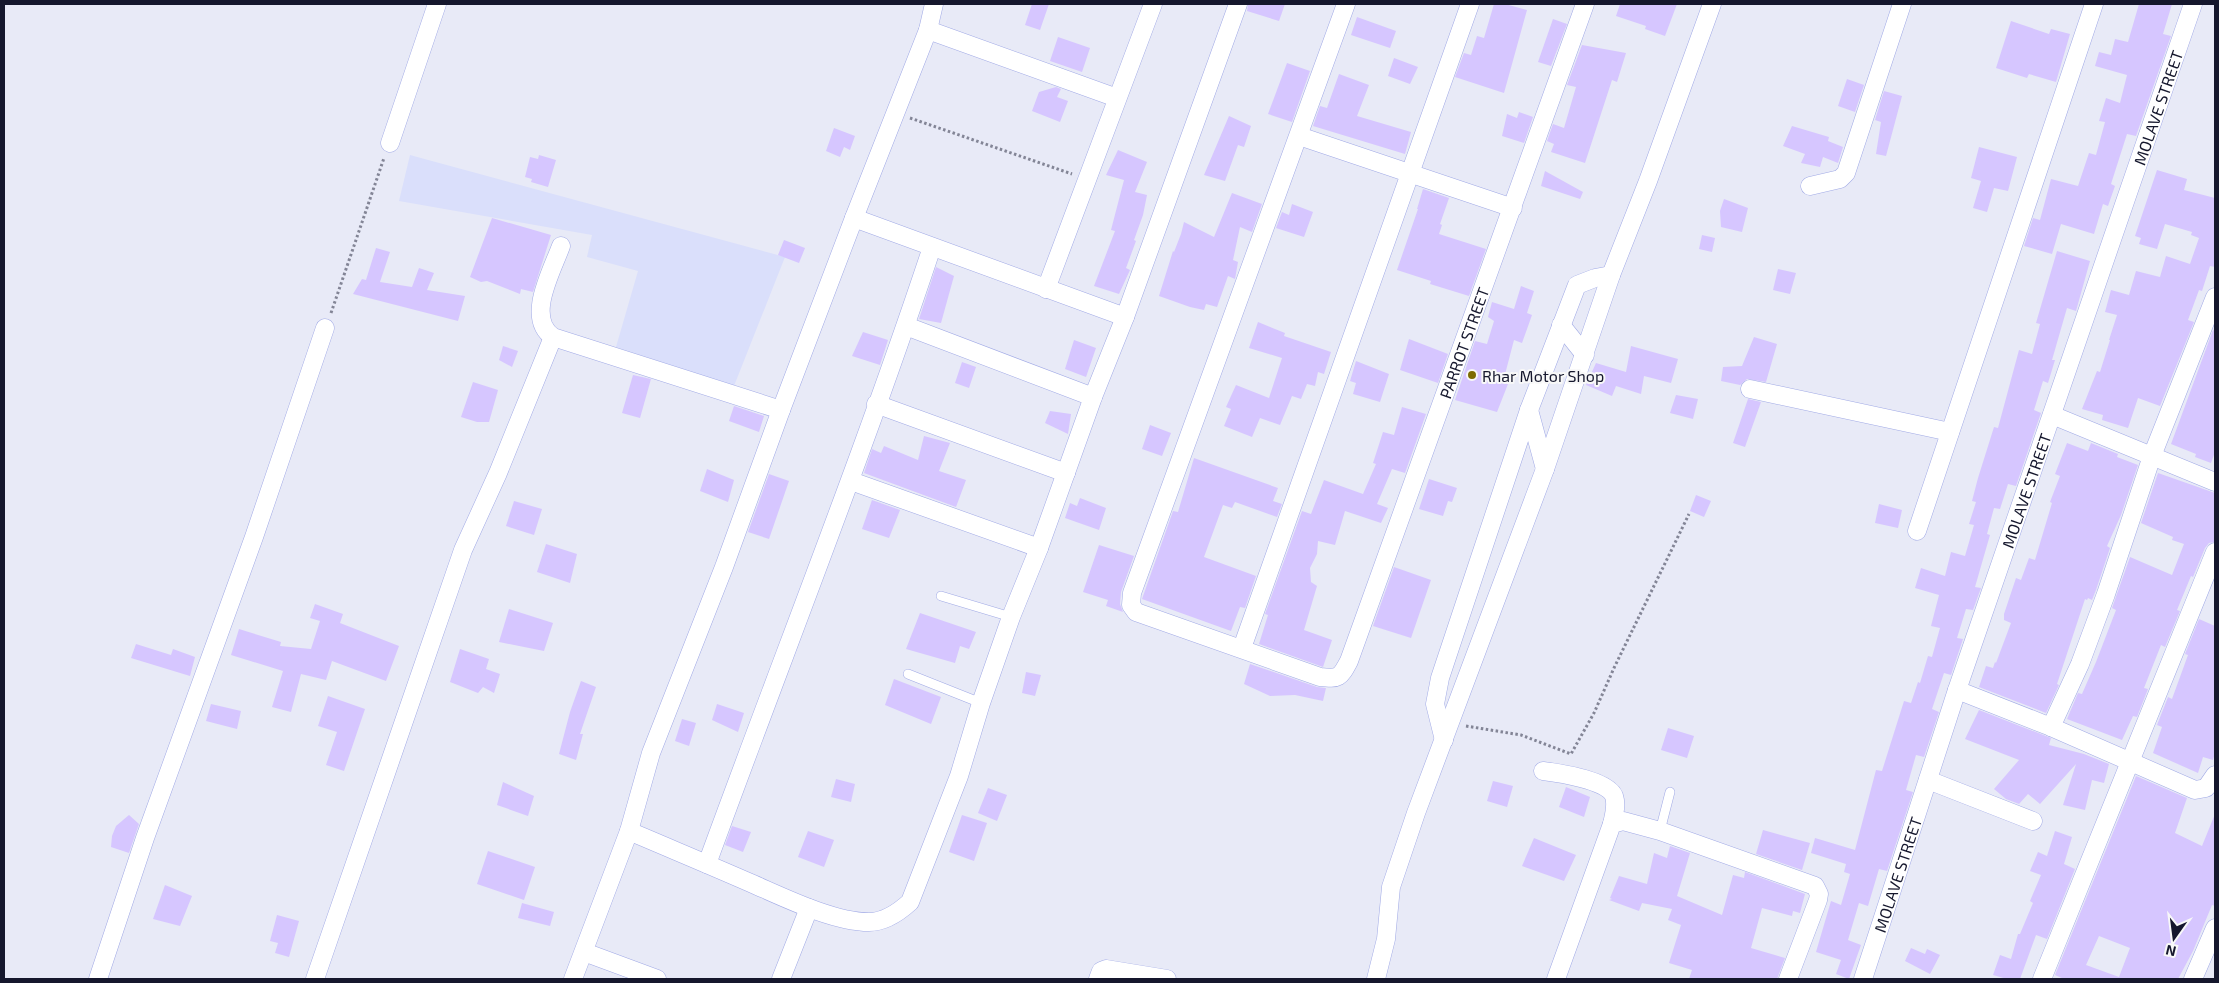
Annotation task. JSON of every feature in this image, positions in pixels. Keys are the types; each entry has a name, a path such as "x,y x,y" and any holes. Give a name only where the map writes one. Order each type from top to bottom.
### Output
{"street":[{"path":"390,143 437,4"},
{"path":"573,979 629,832 651,753 724,567 854,218 928,30 934,4"},
{"path":"1046,289 1153,4"},
{"path":"629,832 810,908 871,922 888,918 910,902 959,776 981,703 1011,617 1039,548 1093,397 1125,317 1238,4"},
{"path":"1346,4 1131,605 1136,612 1242,648 1470,4"},
{"name":"PARROT STREET","path":"1242,648 1320,677 1336,678 1342,675 1349,661 1585,4"},
{"path":"1376,979 1386,938 1392,887 1416,813 1545,469 1611,275 1648,181 1712,4"},
{"path":"1810,186 1840,180 1846,173 1902,4"},
{"path":"1917,531 2094,4"},
{"name":"MOLAVE STREET","path":"1863,979 1957,690 2193,4"},
{"path":"928,30 1117,98"},
{"path":"1299,136 1513,208"},
{"path":"854,218 1125,317"},
{"path":"561,246 542,299 540,319 545,331 553,337 781,410"},
{"path":"707,864 793,628 851,480 932,247"},
{"path":"1444,741 1436,696 1529,410 1577,285 1595,278 1611,275"},
{"path":"2052,727 2080,664 2106,594 2152,456 2215,297"},
{"path":"1561,325 1585,355"},
{"path":"906,326 1093,397"},
{"path":"98,979 145,838 254,537 326,328"},
{"path":"315,979 463,550 498,473 553,337"},
{"path":"1750,389 1950,432"},
{"path":"876,404 1066,473"},
{"path":"1529,410 1545,469"},
{"path":"2052,415 2215,482"},
{"path":"851,480 1039,548"},
{"path":"2042,979 2215,552"},
{"path":"1957,690 2052,727 2196,790 2206,788 2215,775"},
{"path":"1437,710 1459,699"},
{"path":"1543,771 1568,774 1595,783 1614,795 1616,808 1612,824 1556,979"},
{"path":"1928,780 2034,821"},
{"path":"1612,824 1623,822 1660,831 1815,886 1818,900 1789,979"},
{"path":"781,979 810,908"},
{"path":"2193,979 2215,928"},
{"path":"584,952 657,979"},
{"path":"1098,979 1101,971 1106,969 1167,979"}],"lane":[{"path":"941,596 1011,617"},
{"path":"908,674 981,703"},
{"path":"1660,831 1670,792"}],"path":[{"path":"895,113 1087,179"},
{"path":"326,328 390,143"},
{"path":"1451,722 1521,735 1571,754 1594,713 1688,514"}],"shaded area":[{"path":"410,155 785,257 734,386 616,347 638,271 587,257 592,235 399,201"}],"building":[{"path":"1032,4 1049,4 1040,30 1025,25"},
{"path":"1248,4 1285,4 1279,21 1247,11"},
{"path":"1494,4 1505,4 1527,10 1504,93 1455,77 1464,53 1471,55 1477,36 1484,38"},
{"path":"1620,4 1677,4 1665,36 1645,29 1646,26 1616,16"},
{"path":"2139,4 2172,4 2163,34 2171,36 2136,136 2127,134 2111,184 2115,186 2108,206 2103,204 2094,234 2061,224 2052,254 2024,246 2033,218 2040,220 2051,179 2078,186 2089,153 2096,155 2105,122 2099,121 2106,98 2120,103 2127,75 2095,66 2099,52 2111,55 2115,39 2128,42"},
{"path":"1357,17 1396,31 1390,48 1351,35"},
{"path":"1553,19 1567,24 1551,66 1538,62"},
{"path":"2011,21 2049,34 2051,29 2070,34 2056,82 2029,74 2027,78 1996,68"},
{"path":"1058,37 1090,48 1082,72 1050,61"},
{"path":"1582,45 1626,53 1617,82 1612,80 1585,163 1551,152 1554,144 1547,141 1553,124 1564,128 1576,87 1567,85"},
{"path":"1394,58 1418,67 1410,84 1388,76"},
{"path":"1287,63 1310,71 1292,122 1268,114"},
{"path":"1339,74 1369,85 1357,116 1411,132 1405,154 1313,126 1320,106 1327,108"},
{"path":"1847,79 1864,85 1855,112 1838,106"},
{"path":"1056,87 1061,89 1057,97 1068,101 1060,122 1032,111 1039,92"},
{"path":"1884,91 1902,96 1886,156 1876,154 1881,122 1875,120"},
{"path":"1519,112 1533,117 1524,143 1502,136 1507,114 1517,118"},
{"path":"1229,116 1251,126 1244,147 1238,145 1225,181 1204,175"},
{"path":"1792,126 1829,137 1828,141 1843,147 1838,163 1823,157 1820,167 1801,163 1805,154 1783,146"},
{"path":"834,128 855,136 850,150 844,147 840,157 826,151"},
{"path":"1979,147 2017,157 2008,191 1994,188 1987,212 1973,208 1981,181 1971,178"},
{"path":"1118,150 1147,162 1135,192 1147,195 1143,215 1126,268 1130,270 1119,294 1094,286 1115,231 1111,230 1124,180 1106,175"},
{"path":"539,155 556,160 548,187 531,182 532,179 525,177 530,157 538,159"},
{"path":"2157,170 2187,179 2184,190 2215,198 2215,267 2210,266 2202,291 2199,290 2188,320 2194,322 2160,406 2138,398 2128,428 2102,420 2103,415 2082,409 2097,371 2100,372 2117,315 2105,312 2111,290 2129,295 2136,271 2160,277 2166,256 2190,264 2199,238 2191,235 2192,232 2165,224 2157,249 2139,244 2141,238 2135,236"},
{"path":"1545,171 1583,192 1580,199 1541,186"},
{"path":"1423,189 1449,198 1440,224 1442,225 1439,234 1486,249 1469,296 1430,284 1431,281 1397,270"},
{"path":"1232,193 1262,204 1252,232 1240,227 1233,260 1238,262 1235,279 1228,276 1217,307 1206,304 1204,310 1159,296 1184,222 1214,237"},
{"path":"1724,199 1748,208 1742,232 1721,227 1720,211"},
{"path":"1292,204 1313,212 1304,237 1276,228 1282,212 1289,215"},
{"path":"492,218 551,235 533,292 521,289 520,294 487,281 481,282 470,277"},
{"path":"1702,235 1715,238 1712,252 1699,249"},
{"path":"784,240 805,248 799,263 778,255"},
{"path":"376,248 390,252 380,282 412,287 419,268 434,273 427,290 465,296 458,321 353,294 362,279 366,280"},
{"path":"2057,251 2090,261 2076,311 2067,308 2052,360 2055,360 2048,383 2043,381 2034,410 2041,413 2016,486 2008,484 2000,509 1994,508 1987,534 1990,535 1975,587 1981,588 1973,610 1966,609 1957,638 1963,639 1951,675 1944,673 1932,709 1939,712 1924,757 1916,755 1906,790 1913,792 1887,871 1879,869 1868,906 1859,903 1848,940 1861,945 1849,979 1836,974 1841,960 1816,952 1831,901 1841,905 1850,874 1844,872 1846,864 1811,853 1815,838 1855,850 1876,770 1882,771 1904,701 1911,703 1918,682 1920,683 1928,656 1932,657 1940,628 1931,626 1939,595 1915,588 1921,568 1945,576 1951,552 1965,556 1974,525 1969,524 1976,502 1972,501 1978,478 1994,427 1998,428 2019,350 2032,354 2040,324 2036,323"},
{"path":"936,267 954,276 941,323 919,319"},
{"path":"1778,269 1796,273 1790,294 1773,290"},
{"path":"1521,286 1534,291 1527,313 1532,315 1522,343 1514,340 1503,382 1508,384 1497,412 1455,400 1475,341 1487,344 1494,321 1488,317 1492,302 1514,309"},
{"path":"1258,322 1285,333 1284,336 1331,352 1324,374 1318,372 1315,386 1307,384 1301,399 1292,396 1280,425 1260,418 1252,437 1224,426 1231,409 1226,407 1236,385 1269,398 1282,358 1249,348"},
{"path":"2213,330 2215,331 2215,452 2211,463 2195,457 2196,454 2171,444"},
{"path":"863,332 888,340 880,365 852,356"},
{"path":"1754,337 1777,344 1766,382 1747,379 1740,385 1721,381 1723,367 1742,366"},
{"path":"1409,339 1448,354 1438,383 1400,370"},
{"path":"1074,340 1096,348 1086,377 1065,369"},
{"path":"503,346 518,351 512,367 499,360"},
{"path":"1631,346 1678,359 1671,383 1644,376 1641,394 1616,386 1612,396 1586,385 1596,363 1626,372"},
{"path":"1356,361 1389,374 1380,402 1353,394 1356,383 1350,381"},
{"path":"962,362 976,367 969,388 955,383"},
{"path":"633,375 651,379 640,418 622,413"},
{"path":"473,382 498,390 489,422 477,422 461,417"},
{"path":"1676,395 1698,399 1693,419 1670,413"},
{"path":"1748,399 1761,402 1745,447 1733,443"},
{"path":"734,406 764,416 759,432 729,421"},
{"path":"1402,407 1426,414 1405,473 1392,469 1377,504 1388,508 1381,523 1345,511 1335,545 1318,541 1317,554 1310,568 1311,582 1317,586 1304,630 1332,640 1323,667 1259,644 1268,615 1265,614 1302,511 1311,514 1324,480 1363,494 1376,464 1373,463 1383,432 1394,435"},
{"path":"1050,411 1071,414 1068,434 1045,423"},
{"path":"1150,425 1171,433 1162,456 1142,449"},
{"path":"924,436 950,443 939,471 966,480 956,507 864,473 872,449 881,453 884,446 918,460"},
{"path":"2067,443 2088,451 2091,443 2118,454 2117,457 2138,465 2121,515 2107,546 2110,548 2096,590 2092,600 2085,599 2057,684 2059,685 2046,713 1979,687 1986,666 1993,668 1996,663 2011,623 2004,620 2004,614 2016,578 2021,580 2029,558 2035,560 2052,503 2050,502 2060,476 2055,474"},
{"path":"1194,458 1278,488 1273,501 1282,504 1277,517 1235,502 1232,508 1223,505 1204,557 1256,576 1245,608 1240,607 1231,631 1142,599 1173,511 1178,512"},
{"path":"707,469 734,480 728,502 700,491"},
{"path":"2158,473 2215,493 2215,542 2209,543 2205,548 2193,577 2191,576 2177,610 2180,611 2165,647 2161,645 2144,688 2148,689 2137,717 2133,716 2122,740 2067,719 2078,693 2082,694 2096,662 2116,610 2112,608 2130,557 2172,575 2184,544 2172,540 2173,537 2141,523"},
{"path":"769,474 789,481 769,539 748,532"},
{"path":"1429,479 1457,488 1452,502 1448,501 1443,516 1419,509"},
{"path":"1696,495 1711,501 1704,517 1690,511"},
{"path":"1080,498 1106,508 1099,530 1065,518 1070,503 1077,506"},
{"path":"872,500 900,510 889,538 862,529"},
{"path":"514,501 542,509 534,535 506,526"},
{"path":"1879,504 1902,510 1898,528 1875,523"},
{"path":"546,544 577,554 570,583 537,572"},
{"path":"1099,545 1134,556 1121,592 1120,604 1123,612 1106,606 1108,600 1083,592"},
{"path":"1394,567 1431,580 1411,638 1373,626"},
{"path":"315,604 343,614 340,623 399,646 386,681 332,661 326,680 301,674 291,712 272,707 283,671 231,655 239,629 281,642 280,646 311,649 320,621 310,618"},
{"path":"509,609 553,623 544,651 499,642"},
{"path":"920,613 976,632 969,649 960,646 955,663 906,649"},
{"path":"2199,619 2215,626 2215,753 2213,760 2203,757 2198,773 2153,753 2162,727 2157,725 2168,697 2172,699 2188,655 2185,654"},
{"path":"136,644 171,655 173,649 195,657 190,676 131,658"},
{"path":"460,649 489,659 486,669 500,674 494,693 483,687 478,693 450,682"},
{"path":"1250,664 1317,687 1326,688 1323,701 1295,695 1270,696 1244,684"},
{"path":"1026,672 1041,675 1035,696 1022,693"},
{"path":"894,679 941,697 931,724 885,705"},
{"path":"581,681 596,687 580,734 583,734 576,760 559,754 570,712"},
{"path":"328,696 365,709 344,771 326,765 337,732 318,726"},
{"path":"211,704 241,711 237,729 206,721"},
{"path":"717,704 744,713 738,732 712,720"},
{"path":"1979,710 2051,738 2049,745 2084,754 2109,764 2104,783 2092,780 2085,810 2063,805 2076,764 2040,804 2028,794 2019,804 2006,799 1994,789 2019,760 1965,739"},
{"path":"682,719 696,723 689,746 675,741"},
{"path":"1668,728 1694,736 1687,758 1661,750"},
{"path":"2136,776 2187,798 2175,833 2202,846 2215,814 2215,906 2212,905 2193,951 2178,979 2064,979 2055,975","holes":["2099,936 2130,948 2119,977 2086,965"]},
{"path":"836,779 855,784 851,802 831,797"},
{"path":"1493,781 1513,786 1507,807 1487,801"},
{"path":"503,782 534,796 528,816 497,805"},
{"path":"1566,787 1590,797 1584,817 1559,807"},
{"path":"988,788 1007,795 997,821 978,813"},
{"path":"129,815 139,824 129,853 111,847 112,836 116,826"},
{"path":"962,815 987,823 974,861 949,852"},
{"path":"732,826 751,832 743,852 725,845"},
{"path":"1763,830 1810,843 1802,870 1756,854"},
{"path":"808,831 834,840 824,867 798,857"},
{"path":"2055,831 2072,837 2064,864 2075,869 2047,939 2036,935 2020,979 2007,979 1993,975 2000,955 2011,959 2018,934 2020,934 2033,903 2030,901 2041,875 2030,871 2038,852 2047,856"},
{"path":"1534,838 1576,855 1564,881 1522,866"},
{"path":"1670,846 1690,853 1677,896 1722,915 1733,875 1744,878 1745,872 1805,894 1800,913 1793,911 1792,916 1762,908 1751,948 1785,958 1777,979 1689,979 1692,970 1669,963 1681,925 1668,920 1672,909 1642,903 1639,911 1609,900 1612,899 1610,898 1619,876 1647,884 1654,853 1667,858"},
{"path":"488,851 535,867 524,900 477,884"},
{"path":"165,885 192,896 180,926 153,919"},
{"path":"522,903 554,912 550,926 518,918"},
{"path":"277,915 299,921 289,957 275,953 278,943 270,941"},
{"path":"1911,948 1925,954 1927,949 1940,955 1930,974 1905,961"}],"place":[{"name":"Rhar Motor Shop","path":"1472,375"}]}
